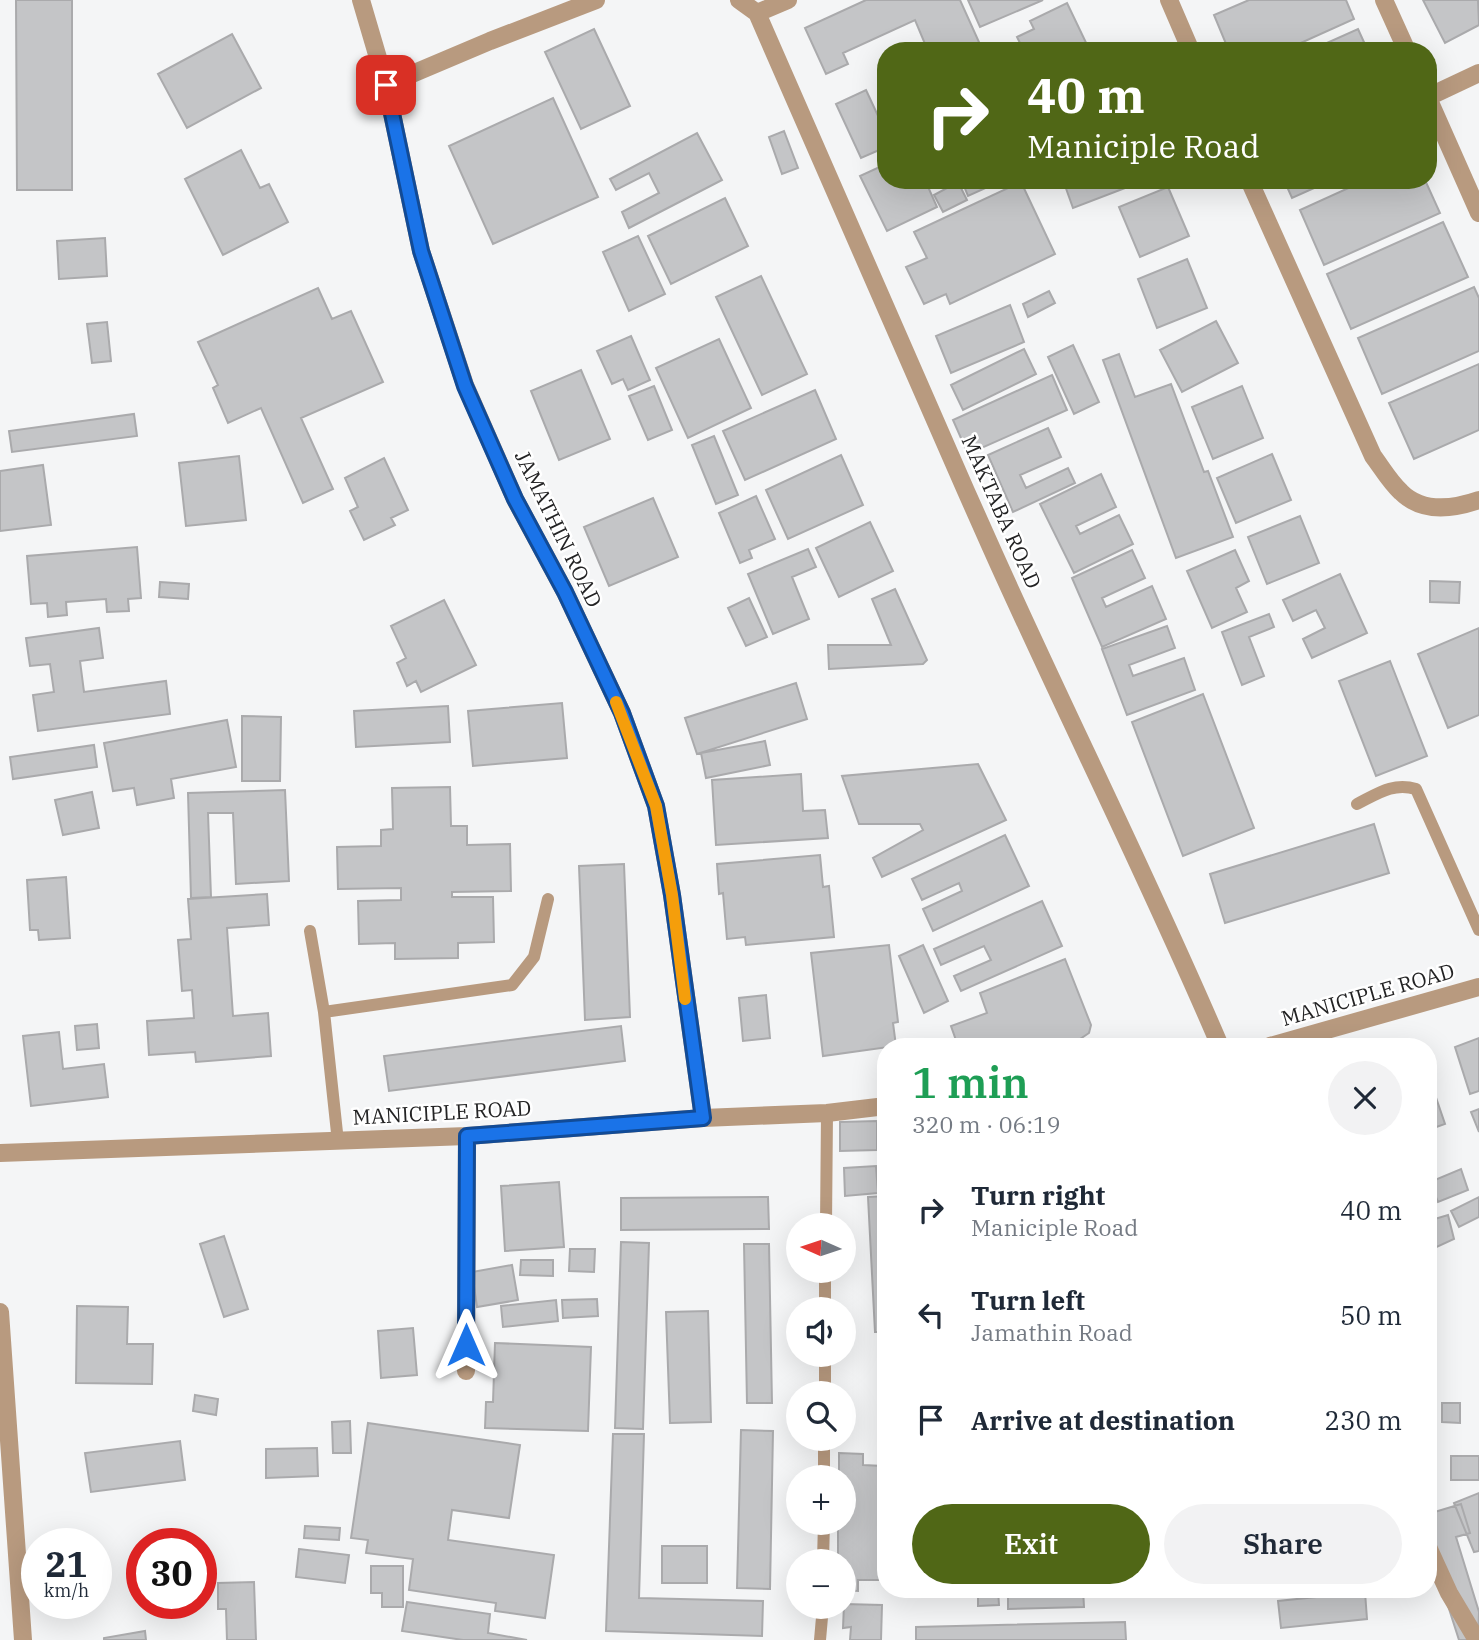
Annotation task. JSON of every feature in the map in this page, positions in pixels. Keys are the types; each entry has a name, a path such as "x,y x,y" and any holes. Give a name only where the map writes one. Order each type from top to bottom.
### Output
{"street":[{"name":"JAMATHIN ROAD","path":"362,0 386,85 421,251 465,386 515,499 565,592 622,713 656,806 672,895 703,1118"},
{"path":"386,85 596,0"},
{"path":"739,0 757,13 788,0"},
{"path":"1169,0 1187,42"},
{"path":"1384,0 1403,42"},
{"name":"MAKTABA ROAD","path":"757,13 990,545 1103,792 1172,933 1217,1038"},
{"path":"1437,94 1479,73"},
{"path":"1437,118 1479,213"},
{"path":"1253,189 1373,456 1402,493 1431,508 1463,506 1479,500"},
{"name":"MANICIPLE ROAD","path":"1298,1038 1479,987"},
{"name":"MANICIPLE ROAD","path":"0,1153 467,1136 703,1118 827,1113 877,1107"},
{"path":"466,1371 467,1136"},
{"path":"0,1312 23,1640"},
{"path":"1437,1566 1478,1640"}],"lane":[{"path":"1357,804 1388,788 1403,785 1416,789 1479,930"},
{"path":"324,1012 512,985 534,957 548,899"},
{"path":"310,931 324,1012 338,1142"},
{"path":"826,1213 827,1113"},
{"path":"820,1640 822,1619"}],"building":[{"path":"16,0 72,0 72,190 17,190"},
{"path":"866,0 960,0 979,42 924,42 915,20 843,53 848,64 826,74 805,28"},
{"path":"968,0 1043,0 980,27"},
{"path":"1249,0 1346,0 1354,19 1303,42 1225,42 1214,15"},
{"path":"1423,0 1478,0 1479,25 1445,43"},
{"path":"1067,3 1086,42 1020,42 1017,37 1034,29 1030,21"},
{"path":"594,29 630,106 581,129 545,52"},
{"path":"1358,29 1364,42 1329,42"},
{"path":"232,34 261,88 187,128 158,74"},
{"path":"866,90 877,114 877,151 861,158 836,104"},
{"path":"553,98 598,197 493,244 449,146"},
{"path":"784,131 798,168 782,174 769,137"},
{"path":"697,133 722,180 629,228 622,212 659,193 649,173 616,190 610,179"},
{"path":"241,150 260,188 269,184 288,222 223,255 185,179"},
{"path":"877,168 877,189 929,189 937,207 887,231 860,176"},
{"path":"945,189 962,189 967,200 943,212 934,195"},
{"path":"965,189 983,189 968,196"},
{"path":"1006,189 1024,189 1055,254 950,304 946,294 924,304 906,267 927,258 914,232"},
{"path":"1066,189 1123,189 1073,208"},
{"path":"1169,189 1189,236 1140,257 1119,207"},
{"path":"1288,189 1312,189 1292,198"},
{"path":"1346,189 1429,189 1440,213 1324,265 1300,210"},
{"path":"725,198 748,246 671,284 648,236"},
{"path":"1443,222 1468,277 1351,329 1327,274"},
{"path":"638,236 665,294 629,311 603,252"},
{"path":"105,238 107,276 59,279 57,241"},
{"path":"1187,259 1207,308 1157,328 1138,279"},
{"path":"761,276 807,374 762,395 716,297"},
{"path":"1474,287 1479,298 1479,351 1382,394 1358,338"},
{"path":"318,288 332,319 351,311 383,382 301,418 333,489 303,503 261,408 228,423 213,388 218,385 198,342"},
{"path":"1049,291 1055,303 1028,317 1023,304"},
{"path":"1010,305 1024,342 951,373 936,336"},
{"path":"1216,321 1238,363 1182,392 1160,350"},
{"path":"107,322 111,361 92,363 87,324"},
{"path":"631,336 650,380 628,390 623,379 612,384 597,351"},
{"path":"719,339 751,408 688,438 656,368"},
{"path":"1073,345 1099,402 1074,414 1048,357"},
{"path":"1024,349 1036,374 963,410 951,385"},
{"path":"1119,354 1135,397 1171,384 1204,472 1208,471 1233,537 1176,558 1103,360"},
{"path":"1479,364 1479,430 1414,459 1389,403"},
{"path":"581,370 610,439 559,460 531,391"},
{"path":"1052,375 1067,410 968,454 953,420"},
{"path":"654,386 672,430 648,440 629,396"},
{"path":"1242,386 1263,438 1213,459 1192,407"},
{"path":"815,390 836,439 745,480 723,431"},
{"path":"134,414 137,436 12,452 9,431"},
{"path":"1048,428 1061,457 1020,475 1026,488 1068,468 1075,483 1013,512 988,455"},
{"path":"714,436 738,495 716,504 692,445"},
{"path":"1272,454 1291,500 1236,523 1217,478"},
{"path":"841,455 863,505 788,539 766,490"},
{"path":"239,456 246,520 186,526 179,463"},
{"path":"384,458 408,510 391,518 395,525 364,540 350,511 358,507 345,478"},
{"path":"43,465 51,525 0,531 0,471"},
{"path":"1101,474 1116,507 1076,526 1080,534 1119,515 1133,544 1074,573 1040,504"},
{"path":"756,496 775,539 749,550 752,558 740,563 719,513"},
{"path":"653,498 678,557 609,586 584,527"},
{"path":"1300,516 1319,563 1267,584 1248,537"},
{"path":"870,522 893,571 839,597 816,548"},
{"path":"137,547 141,598 128,599 129,611 107,612 106,599 66,602 67,615 48,617 47,603 31,604 27,556"},
{"path":"808,549 816,567 792,577 809,619 773,634 748,574"},
{"path":"1132,550 1145,578 1102,598 1106,607 1152,586 1166,619 1102,647 1072,578"},
{"path":"1235,550 1249,581 1236,588 1247,612 1212,628 1187,571"},
{"path":"1340,574 1367,633 1312,658 1303,639 1325,628 1316,610 1293,621 1283,600"},
{"path":"1430,581 1460,582 1459,603 1430,602"},
{"path":"160,582 189,584 188,599 159,597"},
{"path":"895,589 927,660 923,664 829,669 828,645 891,645 872,599"},
{"path":"749,598 767,637 746,646 728,608"},
{"path":"444,600 476,665 421,692 416,681 407,686 397,663 406,658 391,626"},
{"path":"1269,614 1274,627 1249,637 1264,676 1242,685 1222,632"},
{"path":"1167,626 1175,648 1129,665 1133,676 1184,658 1195,690 1127,715 1102,649"},
{"path":"99,628 103,658 80,661 84,692 166,681 170,714 38,731 33,695 54,692 50,664 30,666 26,638"},
{"path":"1479,628 1479,715 1448,728 1418,654"},
{"path":"1390,661 1427,756 1376,776 1339,681"},
{"path":"796,683 807,719 697,754 685,718"},
{"path":"1203,694 1254,828 1183,856 1132,722"},
{"path":"562,703 567,758 473,766 468,711"},
{"path":"448,706 450,742 356,747 354,711"},
{"path":"242,716 281,717 280,781 242,781"},
{"path":"227,720 236,767 171,779 174,798 137,805 134,788 113,791 104,743"},
{"path":"765,741 770,765 706,778 701,753"},
{"path":"94,745 97,767 13,779 10,757"},
{"path":"978,764 1006,820 882,877 873,858 923,830 920,824 859,824 842,776"},
{"path":"801,774 803,811 825,810 828,838 716,845 712,780"},
{"path":"450,787 451,826 467,826 467,845 510,844 511,891 452,892 452,897 493,897 494,942 458,943 458,958 395,959 395,943 359,944 358,901 401,900 401,888 338,889 337,847 381,846 381,830 393,829 392,788"},
{"path":"285,790 289,881 236,884 233,813 208,813 211,897 191,898 188,793"},
{"path":"92,792 99,828 63,835 55,800"},
{"path":"1374,824 1389,873 1225,923 1210,874"},
{"path":"1005,835 1029,886 933,931 923,909 962,891 959,883 922,900 912,879"},
{"path":"820,855 823,887 829,886 834,937 746,945 745,937 727,939 723,893 719,894 717,864"},
{"path":"624,864 630,1017 585,1020 579,866"},
{"path":"66,877 70,938 39,940 38,930 30,930 27,880"},
{"path":"267,894 269,925 227,928 233,1016 268,1013 271,1056 196,1062 195,1052 149,1055 147,1021 194,1018 192,990 182,991 178,940 191,939 188,899"},
{"path":"1042,901 1062,946 961,991 954,976 991,960 984,946 941,965 934,949"},
{"path":"889,945 898,1022 893,1023 895,1038 877,1038 877,1049 823,1056 811,953"},
{"path":"923,945 948,1001 924,1013 899,956"},
{"path":"1065,959 1091,1025 1089,1033 1082,1038 955,1038 951,1026 987,1013 980,993"},
{"path":"766,995 770,1038 743,1041 739,998"},
{"path":"97,1024 99,1048 77,1050 75,1026"},
{"path":"97,1024 99,1048 77,1050 75,1026"},
{"path":"621,1026 625,1061 389,1091 384,1056"},
{"path":"59,1032 63,1069 104,1064 108,1097 31,1106 23,1036"},
{"path":"59,1032 63,1069 104,1064 108,1097 31,1106 23,1036"},
{"path":"1479,1038 1479,1091 1470,1094 1455,1047"},
{"path":"1437,1100 1445,1124 1437,1127"},
{"path":"1479,1109 1479,1132 1471,1112"},
{"path":"877,1121 877,1150 840,1151 840,1122"},
{"path":"876,1166 877,1193 845,1196 844,1168"},
{"path":"1461,1169 1468,1190 1438,1202 1437,1179"},
{"path":"559,1182 564,1247 505,1251 501,1186"},
{"path":"877,1196 877,1332 875,1332 868,1197"},
{"path":"768,1197 769,1229 621,1230 621,1198"},
{"path":"1479,1197 1479,1217 1459,1227 1451,1211"},
{"path":"1448,1215 1454,1239 1437,1247 1437,1218"},
{"path":"224,1236 248,1309 224,1317 200,1244"},
{"path":"621,1242 649,1243 643,1429 615,1428"},
{"path":"744,1244 769,1244 772,1403 747,1403"},
{"path":"570,1249 595,1249 594,1272 569,1271"},
{"path":"521,1260 553,1260 553,1276 520,1275"},
{"path":"512,1265 518,1300 477,1307 472,1272"},
{"path":"597,1299 598,1316 563,1318 562,1300"},
{"path":"556,1300 558,1321 503,1327 501,1306"},
{"path":"77,1306 128,1307 127,1344 153,1344 152,1384 76,1383"},
{"path":"708,1311 711,1422 670,1423 666,1312"},
{"path":"413,1328 417,1375 381,1378 378,1331"},
{"path":"495,1343 591,1347 588,1431 485,1428 486,1402 493,1402"},
{"path":"195,1395 218,1399 216,1415 193,1411"},
{"path":"1442,1403 1460,1403 1460,1423 1442,1422"},
{"path":"350,1421 351,1453 333,1453 332,1422"},
{"path":"368,1423 520,1445 509,1518 452,1510 448,1540 554,1555 545,1618 495,1611 496,1603 409,1590 413,1559 366,1553 368,1540 351,1538"},
{"path":"741,1430 773,1431 770,1589 737,1588"},
{"path":"613,1434 644,1434 639,1598 763,1601 762,1636 606,1631"},
{"path":"180,1441 185,1480 91,1492 85,1453"},
{"path":"317,1448 318,1476 266,1478 266,1449"},
{"path":"839,1453 863,1454 863,1465 877,1466 877,1580 858,1580 856,1591 856,1549 838,1549 838,1535 856,1535 856,1465 839,1465"},
{"path":"1451,1456 1479,1456 1479,1480 1451,1480"},
{"path":"1479,1493 1479,1551 1474,1552 1454,1503"},
{"path":"1461,1504 1470,1533 1456,1537 1479,1612 1478,1640 1459,1640 1437,1571 1437,1511"},
{"path":"305,1526 340,1528 339,1540 304,1538"},
{"path":"662,1546 707,1546 707,1583 662,1583"},
{"path":"299,1549 349,1555 345,1583 296,1577"},
{"path":"371,1566 403,1566 403,1607 382,1607 382,1593 371,1593"},
{"path":"254,1582 256,1640 227,1640 226,1609 218,1609 218,1583"},
{"path":"978,1598 999,1598 999,1605 978,1606"},
{"path":"1008,1598 1084,1598 1084,1607 1008,1609"},
{"path":"1365,1598 1367,1619 1281,1628 1278,1601"},
{"path":"407,1602 490,1614 488,1633 527,1640 463,1640 402,1631"},
{"path":"856,1604 882,1605 881,1640 850,1640 851,1627 843,1628 843,1619 856,1619"},
{"path":"1125,1622 1126,1640 916,1640 916,1627"},
{"path":"145,1631 146,1640 104,1640 104,1638"}],"slow traffic":[{"path":"616,702 656,806 672,895 685,999"}],"route":[{"path":"386,85 421,251 465,386 515,499 565,592 622,713 656,806 672,895 703,1118 467,1136 466,1345"}]}
